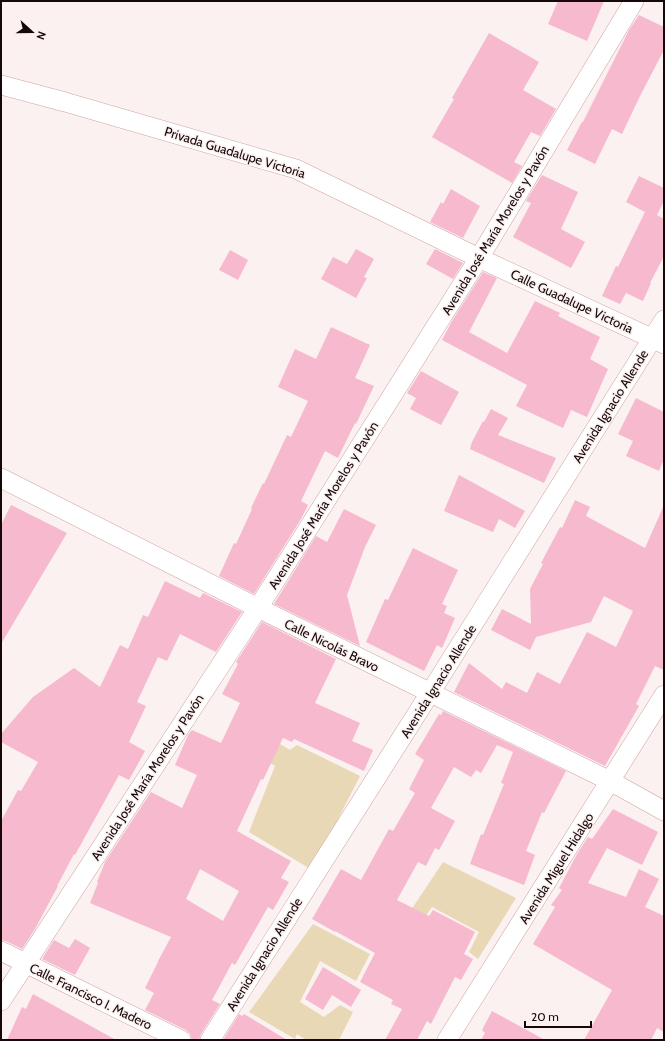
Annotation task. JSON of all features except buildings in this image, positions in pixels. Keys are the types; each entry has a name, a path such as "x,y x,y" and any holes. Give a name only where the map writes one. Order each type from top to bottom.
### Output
{"street":[{"name":"Avenida José María Morelos y Pavón","path":"1,1001 258,608 479,258 634,1"},
{"name":"Privada Guadalupe Victoria","path":"1,85 66,102 296,169 479,258"},
{"name":"Calle Guadalupe Victoria","path":"479,258 659,341"},
{"name":"Avenida Ignacio Allende","path":"210,1040 430,693 659,341 664,320"},
{"name":"Calle Nicolás Bravo","path":"1,478 258,608 610,781 664,811"},
{"name":"Avenida Miguel Hidalgo","path":"447,1040 664,695"},
{"name":"Calle Francisco I. Madero","path":"1,951 180,1040"}],"shaded area":[{"path":"265,735 290,750 297,745 360,776 312,870 249,832 275,766 254,754"},
{"path":"443,862 516,898 478,959 469,952 479,932 432,907 420,924 405,919"},
{"path":"313,924 370,954 356,981 320,961 300,1002 324,1017 340,1005 353,1012 339,1040 306,1040 297,1034 295,1039 249,1012"}]}
